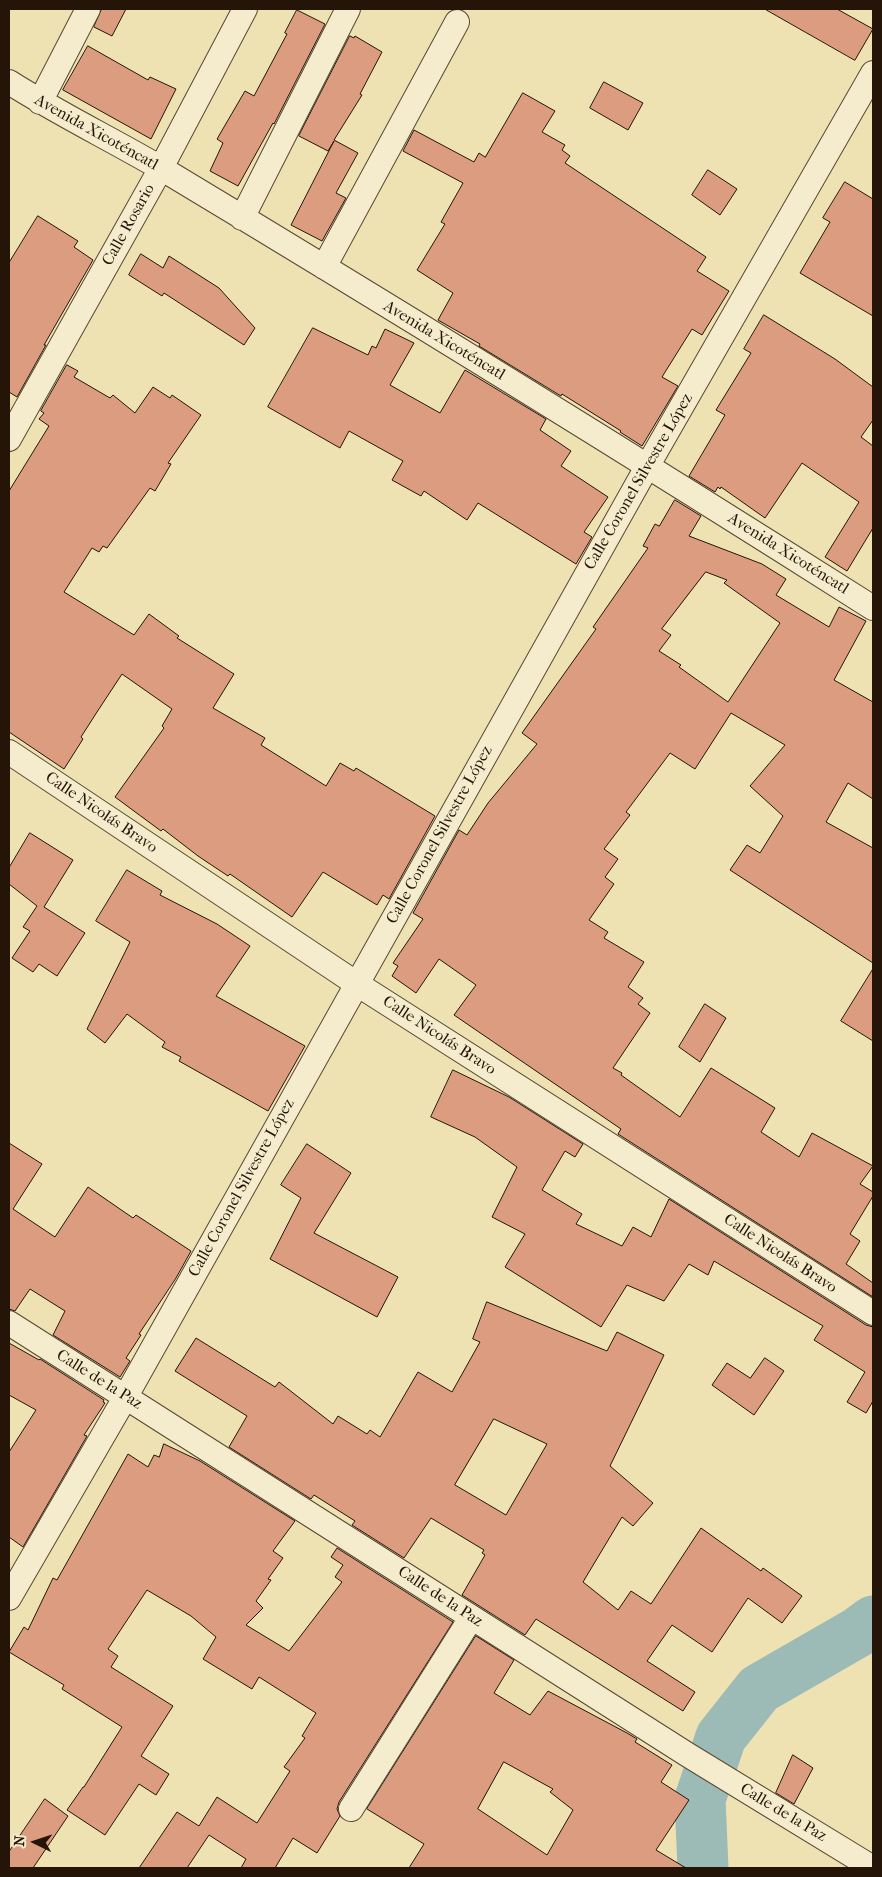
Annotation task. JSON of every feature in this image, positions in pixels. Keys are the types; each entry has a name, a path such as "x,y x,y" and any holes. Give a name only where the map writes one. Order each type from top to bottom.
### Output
{"street":[{"path":"40,102 88,9"},
{"name":"Calle Rosario","path":"9,440 161,168 245,9"},
{"path":"242,218 348,9"},
{"path":"324,267 457,22"},
{"name":"Calle Coronel Silvestre López","path":"9,1598 126,1396 648,465 873,73"},
{"name":"Avenida Xicoténcatl","path":"9,82 40,102 161,168 324,267 648,465 873,608"},
{"name":"Calle Nicolás Bravo","path":"9,752 357,984 873,1313"},
{"name":"Calle de la Paz","path":"9,1323 688,1755 873,1868"},
{"path":"351,1810 472,1618"}],"building":[{"path":"102,9 126,9 112,36 94,27"},
{"path":"765,9 837,9 873,29 855,60"},
{"path":"297,10 325,24 274,124 238,186 210,171 223,143 217,139 245,91 254,96 287,34 285,33"},
{"path":"350,36 354,38 355,36 382,52 360,94 362,95 334,140 358,153 336,193 346,198 322,241 291,225 334,141 328,151 299,136"},
{"path":"88,46 148,80 150,77 176,89 151,139 63,90"},
{"path":"604,82 643,103 628,130 590,108"},
{"path":"523,93 555,111 542,132 565,145 562,150 570,156 565,163 706,257 697,271 729,291 702,335 692,329 662,377 678,386 642,446 562,394 561,396 479,346 480,344 438,320 453,293 417,270 445,224 441,222 463,183 403,151 414,130 474,162 479,153 485,157"},
{"path":"708,170 737,189 720,215 692,195"},
{"path":"845,182 873,199 873,316 800,273 830,222 823,218"},
{"path":"38,216 78,241 74,247 93,260 44,345 46,345 17,397 9,392 9,263"},
{"path":"141,254 163,268 169,256 219,288 255,328 244,345 164,293 162,296 129,275"},
{"path":"764,315 835,359 873,387 873,420 861,437 873,446 873,528 847,571 825,557 859,502 802,463 765,518 721,487 720,489 718,487 715,492 689,476 725,415 716,410 751,353 744,349"},
{"path":"313,328 368,355 372,346 376,348 385,329 414,343 390,385 440,413 465,370 546,419 540,430 571,451 561,466 608,497 584,532 592,537 576,564 478,503 467,520 424,491 421,496 392,480 403,461 349,431 340,448 268,407"},
{"path":"67,365 78,371 74,377 110,398 113,395 135,413 153,387 170,398 172,395 201,415 168,463 171,464 155,491 150,488 107,548 103,546 99,552 92,548 64,592 134,635 149,614 179,636 177,638 234,674 213,708 265,738 261,745 326,786 340,763 354,771 356,768 435,816 389,899 383,895 377,905 323,872 292,917 230,874 228,876 198,856 163,829 161,831 115,797 164,728 162,726 172,709 122,674 81,737 83,739 64,769 9,732 9,491 49,426 39,419 44,413 41,411"},
{"path":"675,500 701,516 689,536 762,564 786,579 776,595 829,627 839,607 866,621 834,680 873,702 873,799 848,783 826,822 873,848 873,963 730,870 747,845 760,853 783,816 750,786 785,745 731,713 695,769 670,753 626,812 630,815 604,849 618,859 605,877 614,884 589,920 608,932 604,938 644,962 628,987 643,998 638,1004 650,1013 613,1068 680,1117 711,1068 775,1108 761,1132 799,1157 812,1133 873,1166 860,1184 873,1192 873,1196 850,1234 860,1241 846,1264 873,1283 873,1297 618,1134 621,1129 454,1015 476,985 439,959 416,993 392,976 398,966 393,963 423,919 413,913 459,830 467,835 488,803 537,744 522,733 596,629 593,627 648,548 643,546 655,524 659,526","holes":["706,572 727,580 724,583 780,623 728,702 679,667 681,665 659,651 671,635 662,629"]},
{"path":"30,833 73,860 44,907 85,933 57,976 39,964 33,972 12,958 30,931 23,927 37,906 9,884 9,868"},
{"path":"127,870 162,891 160,895 217,924 250,946 216,996 305,1046 268,1111 179,1061 181,1057 162,1047 165,1042 127,1014 105,1043 87,1029 130,942 96,921"},
{"path":"873,969 873,1041 841,1021"},
{"path":"705,1004 726,1018 700,1062 679,1047"},
{"path":"453,1070 509,1097 583,1144 575,1157 565,1151 542,1190 582,1214 576,1224 622,1246 633,1227 651,1237 669,1199 866,1325 873,1327 873,1401 866,1413 847,1402 865,1372 814,1340 823,1326 714,1261 708,1275 689,1264 664,1301 627,1285 601,1327 505,1267 525,1234 492,1217 517,1167 475,1137 431,1117"},
{"path":"9,1143 42,1164 13,1209 55,1237 88,1187 133,1218 136,1215 191,1251 176,1278 139,1334 141,1335 126,1358 130,1361 120,1377 53,1335 65,1311 30,1289 15,1311 9,1309"},
{"path":"307,1144 351,1173 314,1233 398,1277 377,1317 270,1259 301,1198 281,1185"},
{"path":"487,1302 607,1351 617,1332 664,1355 610,1466 653,1503 633,1526 622,1517 583,1582 618,1610 631,1591 651,1604 701,1528 761,1571 763,1568 802,1596 782,1623 748,1598 712,1652 672,1625 647,1661 695,1692 683,1711 536,1619 525,1635 462,1595 485,1555 482,1553 484,1550 431,1518 404,1558 352,1525 355,1521 314,1495 311,1499 229,1447 247,1416 175,1371 196,1338 275,1387 279,1382 333,1424 338,1416 367,1434 370,1430 380,1437 418,1372 452,1392 480,1342 473,1339","holes":["494,1419 547,1444 506,1515 455,1485"]},
{"path":"9,1343 40,1359 104,1400 103,1402 105,1403 84,1435 87,1436 23,1547 9,1537 9,1452 36,1410 9,1395"},
{"path":"765,1358 784,1371 754,1415 712,1385 727,1363 750,1378"},
{"path":"164,1444 200,1461 295,1521 273,1551 283,1558 268,1579 271,1580 256,1601 263,1608 246,1625 289,1651 342,1582 335,1577 343,1565 331,1557 337,1548 453,1622 339,1802 337,1809 340,1816 317,1853 293,1838 275,1868 241,1868 246,1859 209,1835 187,1868 139,1868 177,1812 199,1826 217,1797 257,1823 290,1771 284,1767 305,1738 302,1736 316,1713 259,1677 252,1689 203,1659 216,1637 191,1616 147,1590 108,1649 118,1656 111,1667 173,1706 141,1756 169,1774 156,1795 139,1784 105,1835 67,1810 122,1727 62,1689 64,1685 9,1652 24,1627 28,1630 53,1578 57,1580 128,1454 148,1467 154,1455 159,1457"},
{"path":"476,1636 514,1660 494,1693 530,1715 548,1691 627,1733 637,1739 635,1742 672,1765 661,1782 689,1800 656,1850 686,1868 409,1868 424,1844 367,1809","holes":["504,1762 553,1789 550,1792 573,1810 547,1855 478,1809"]},
{"path":"793,1755 813,1768 794,1804 776,1793"},
{"path":"45,1799 68,1816 33,1868 9,1868 9,1852"}],"waterway":[{"path":"703,1868 700,1799 721,1737 759,1689 858,1632 873,1621"}]}
